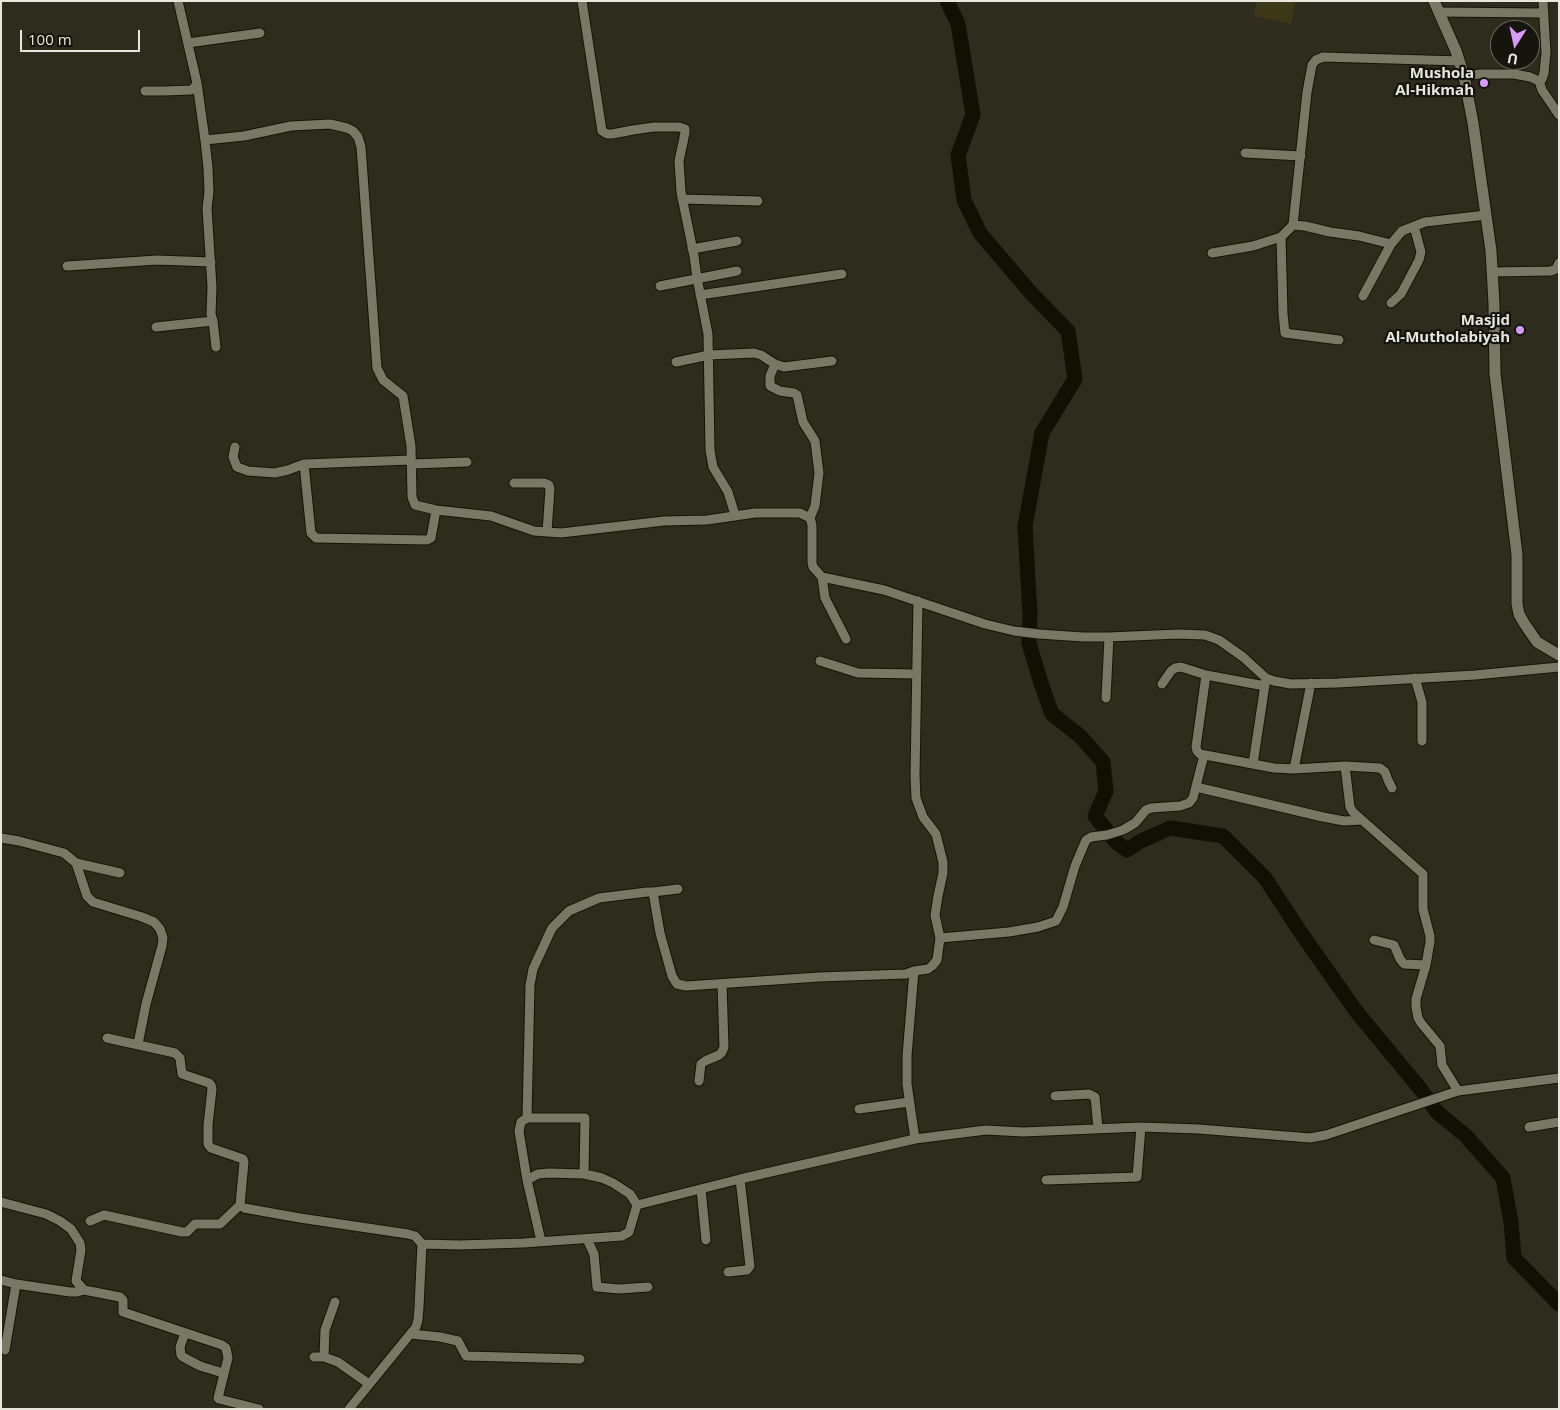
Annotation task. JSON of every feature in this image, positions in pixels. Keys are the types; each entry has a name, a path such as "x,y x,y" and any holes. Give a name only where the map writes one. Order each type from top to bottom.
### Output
{"street":[{"path":"178,1 197,83 209,175 207,208 211,262 211,314 216,346"},
{"path":"582,1 602,131 612,134 654,127 679,127 685,129 679,161 682,199 706,321 710,450 713,467 728,492 735,515"},
{"path":"1539,81 1544,73 1546,53 1543,1"},
{"path":"1544,13 1436,6 1460,61 1464,76 1473,123 1486,215 1492,272 1495,374 1517,555 1519,614 1537,642 1559,655"},
{"path":"188,43 260,33"},
{"path":"1212,253 1253,246 1280,237 1293,225 1307,92 1312,65 1316,60 1323,57 1460,61"},
{"path":"1464,76 1514,74 1530,77 1539,81 1542,90 1559,114"},
{"path":"145,91 191,90 197,83"},
{"path":"205,140 244,136 290,126 330,124 347,128 358,137 362,147 377,368 383,380 403,396 410,436 413,502 415,505 436,510 491,516 534,531 547,532 570,532 664,521 707,520 755,513 800,512 810,518"},
{"path":"1245,153 1301,156"},
{"path":"682,199 758,201"},
{"path":"1362,296 1390,244 1402,231 1425,222 1486,215"},
{"path":"1293,225 1359,236 1390,244"},
{"path":"1391,303 1401,294 1419,260 1421,252 1414,226"},
{"path":"1280,237 1285,333 1339,340"},
{"path":"692,248 737,241"},
{"path":"67,266 152,261 211,262"},
{"path":"1492,272 1551,271 1556,269 1559,263"},
{"path":"660,286 737,270"},
{"path":"700,295 842,274"},
{"path":"156,327 213,320"},
{"path":"676,362 708,355 754,353 784,367 832,361"},
{"path":"775,364 770,376 770,386 774,390 797,395 803,422 818,451 819,473 817,493 815,506 810,518 812,525 813,567 822,577 825,598 846,639"},
{"path":"235,447 234,457 237,467 248,472 275,473 304,464 467,462"},
{"path":"304,464 311,533 316,538 428,540 431,538 436,510"},
{"path":"514,483 544,483 549,485 547,532"},
{"path":"822,577 884,590 986,624 1039,634 1109,637 1178,634 1205,635 1219,640 1243,657 1266,682"},
{"path":"653,892 660,933 672,976 677,984 686,986 820,977 906,974 928,969 932,966 937,960 940,938 935,915 944,872 936,834 923,817 916,798 918,601"},
{"path":"1106,698 1109,637"},
{"path":"820,661 858,673 917,674"},
{"path":"1162,684 1171,671 1181,667 1206,675 1266,682 1312,684 1474,675 1559,667"},
{"path":"1206,675 1197,751 1204,755 1274,768 1294,769 1345,766 1380,768 1385,772 1392,788"},
{"path":"1415,678 1422,702 1422,741"},
{"path":"1253,764 1266,682"},
{"path":"1294,769 1312,684"},
{"path":"940,938 1008,932 1038,927 1056,921 1063,907 1075,866 1086,840 1091,837 1111,834 1135,823 1146,810 1157,807 1180,806 1189,803 1196,787 1204,755"},
{"path":"1345,766 1350,808 1355,815 1423,874 1423,914 1430,936 1426,965 1416,999 1417,1013 1421,1023 1440,1046 1442,1065 1458,1092"},
{"path":"1196,787 1323,817 1344,821 1361,820"},
{"path":"1,838 19,841 64,854 76,863 120,873"},
{"path":"76,863 87,896 93,902 142,917 154,922 160,929 163,938 162,946 146,1004 138,1044"},
{"path":"527,1118 531,977 536,960 552,928 569,911 599,898 678,889"},
{"path":"1374,940 1394,945 1404,964 1426,965"},
{"path":"914,972 907,1056 907,1084 915,1139"},
{"path":"699,1080 701,1064 719,1055 724,1047 722,984"},
{"path":"90,1221 104,1215 182,1232 186,1232 195,1224 220,1224 240,1205 244,1162 243,1159 211,1148 208,1144 212,1089 209,1083 182,1074 180,1058 175,1053 107,1038"},
{"path":"637,1205 740,1179 915,1139 986,1130 1023,1132 1141,1127 1199,1129 1310,1138 1326,1135 1458,1092 1559,1078"},
{"path":"1055,1096 1092,1095 1096,1101 1098,1128"},
{"path":"859,1110 909,1102"},
{"path":"541,1241 527,1180 519,1131 521,1122 527,1118 585,1118 584,1174"},
{"path":"1529,1127 1559,1122"},
{"path":"1046,1180 1137,1178 1141,1127"},
{"path":"422,1244 482,1245 587,1239 626,1235 629,1232 637,1205 630,1194 613,1183 602,1178 584,1174 538,1174 527,1180"},
{"path":"728,1272 747,1270 750,1266 740,1179"},
{"path":"701,1190 706,1240"},
{"path":"1,1202 46,1214 71,1229 80,1242 81,1250 76,1281 84,1290"},
{"path":"240,1205 250,1210 408,1234 415,1236 422,1244 416,1327 349,1409"},
{"path":"587,1239 594,1254 597,1287 619,1289 648,1286"},
{"path":"1,1280 70,1292 84,1290 120,1297 123,1300 123,1312 222,1345 226,1348 228,1358 218,1395 219,1400 259,1409"},
{"path":"5,1350 16,1284"},
{"path":"324,1357 325,1330 335,1302"},
{"path":"185,1333 180,1348 181,1355 200,1366 224,1373"},
{"path":"411,1334 458,1341 466,1356 580,1359"},
{"path":"314,1357 332,1359 369,1384"}],"shaded area":[{"path":"1257,1 1288,1 1295,3 1291,24 1254,16"}],"waterway":[{"path":"947,1 958,24 973,115 958,155 964,200 980,233 1031,293 1068,331 1075,379 1042,433 1025,526 1030,614 1029,643 1052,714 1080,736 1103,762 1106,791 1095,816 1116,842 1127,850 1141,841 1170,828 1223,836 1265,878 1356,1011 1437,1112 1466,1136 1503,1178 1511,1222 1514,1258 1559,1304"}],"place":[{"name":"Mushola Al-Hikmah","path":"1484,83"},
{"name":"Masjid Al-Mutholabiyah","path":"1520,330"}]}
